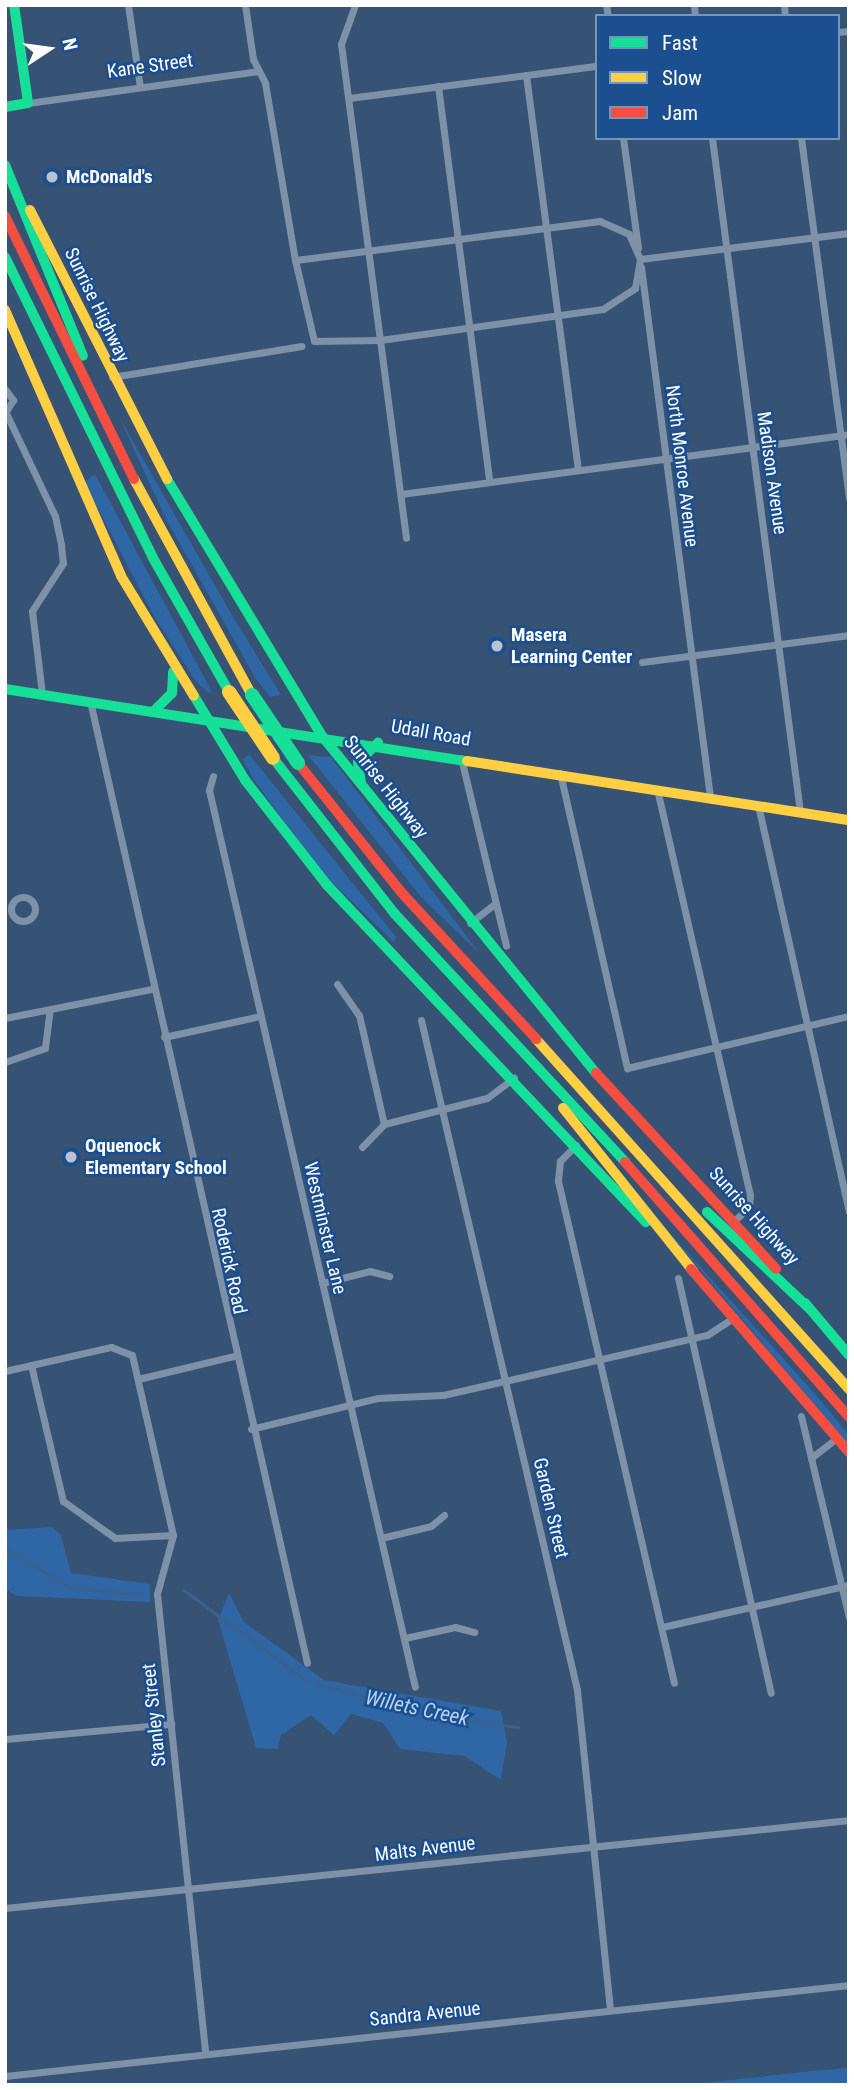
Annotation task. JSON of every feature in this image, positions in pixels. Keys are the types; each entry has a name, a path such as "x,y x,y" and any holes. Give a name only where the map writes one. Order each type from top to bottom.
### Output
{"main road":[{"path":"14,5 28,103"},
{"name":"Kane Street","path":"5,107 28,103"},
{"path":"5,165 102,414"},
{"name":"Sunrise Highway","path":"5,165 112,377 253,628 322,736 363,793 570,1044 734,1221 849,1355"},
{"path":"5,215 185,582 252,695 298,762 408,900 658,1171 849,1389"},
{"path":"5,257 158,568 229,692 273,758 373,888 849,1417"},
{"path":"5,264 22,291"},
{"path":"5,310 101,536 203,719 320,877 479,1040 694,1272 849,1452"},
{"path":"154,711 172,693 173,669"},
{"name":"Udall Road","path":"5,689 378,743 849,820"},
{"path":"363,793 358,764 378,743"},
{"path":"526,1055 694,1272"},
{"path":"658,1171 810,1308"}],"street":[{"path":"128,5 140,88"},
{"path":"245,5 295,260 314,341 380,340 557,316 617,305 635,288 640,259 629,234 617,226 600,221 295,260"},
{"path":"355,5 342,30 406,538"},
{"path":"349,98 595,65"},
{"name":"Kane Street","path":"28,103 259,71"},
{"path":"526,75 578,470"},
{"path":"438,86 489,481"},
{"name":"North Monroe Avenue","path":"623,140 709,797"},
{"name":"Madison Avenue","path":"712,140 800,812"},
{"path":"801,140 845,435 849,498"},
{"path":"640,259 849,233"},
{"path":"112,377 301,346"},
{"path":"5,389 13,400 6,413 55,516 63,563 33,611 42,694"},
{"path":"401,494 845,435"},
{"path":"642,662 849,635"},
{"name":"Roderick Road","path":"90,701 234,1356 307,1664"},
{"path":"461,758 506,946"},
{"path":"560,773 627,1068 849,1016"},
{"name":"Westminster Lane","path":"213,776 209,790 415,1688"},
{"path":"657,789 750,1195 749,1207 734,1221"},
{"path":"758,805 849,1212"},
{"path":"470,923 494,904"},
{"path":"337,984 359,1015 384,1124"},
{"path":"5,1018 152,989"},
{"path":"5,1062 45,1048 50,1010"},
{"path":"164,1037 260,1016"},
{"name":"Garden Street","path":"421,1020 577,1690 610,2009"},
{"path":"362,1147 384,1124 492,1096 514,1078"},
{"path":"576,1145 560,1161 558,1181 674,1683"},
{"path":"322,1283 370,1271 389,1276"},
{"path":"678,1278 771,1693"},
{"path":"251,1429 351,1405 505,1380 691,1339 735,1317"},
{"name":"Stanley Street","path":"31,1365 124,1347 138,1379 173,1535 157,1594 205,2054"},
{"path":"138,1379 234,1356"},
{"path":"5,1371 31,1365 64,1501 115,1538 173,1535"},
{"path":"801,1416 845,1585 849,1617"},
{"path":"811,1458 837,1438"},
{"path":"381,1538 431,1526 444,1515"},
{"path":"662,1627 845,1585"},
{"path":"405,1638 455,1627 474,1632"},
{"path":"5,1739 171,1724"},
{"name":"Malts Avenue","path":"5,1908 849,1819"},
{"name":"Sandra Avenue","path":"5,2076 849,1985"}],"shaded area":[{"path":"118,415 229,610 281,695 270,697 256,679 167,521"},
{"path":"95,474 211,694 197,683 155,618 84,482"},
{"path":"249,754 396,937 394,942 321,872 253,779 243,759"},
{"path":"308,755 331,757 480,954 421,897"},
{"path":"651,1212 816,1395 849,1435 849,1445"},
{"path":"52,1527 61,1535 71,1573 150,1584 150,1602 17,1596 5,1589 5,1530"},
{"path":"229,1593 244,1622 324,1680 501,1711 507,1742 501,1780 464,1756 400,1749 383,1723 351,1714 334,1735 311,1715 281,1735 277,1749 256,1748 218,1620"},
{"path":"849,2068 849,2085 686,2085 811,2071"}],"waterway":[{"name":"Willets Creek","path":"5,1549 70,1587 147,1595"},
{"name":"Willets Creek","path":"184,1590 307,1681"},
{"name":"Willets Creek","path":"317,1684 430,1715 518,1727"}],"traffic: fast":[{"path":"5,107 28,103 14,5"},
{"path":"5,165 83,356"},
{"path":"5,257 153,558 229,692"},
{"path":"167,479 322,736 596,1073"},
{"path":"154,711 172,693 173,672"},
{"path":"5,689 467,761"},
{"path":"252,695 298,763"},
{"path":"194,696 245,780 327,885 646,1222"},
{"path":"361,784 358,762 378,743"},
{"path":"273,758 394,913 625,1162"},
{"path":"707,1212 809,1308"},
{"path":"805,1303 849,1355"}],"traffic: slow":[{"path":"30,210 167,479"},
{"path":"5,310 121,576 194,696"},
{"path":"134,479 252,695"},
{"path":"229,692 273,758"},
{"path":"467,761 849,820"},
{"path":"536,1039 849,1389"},
{"path":"563,1108 694,1272"}],"traffic: jam":[{"path":"5,216 134,479"},
{"path":"298,763 401,892 536,1039"},
{"path":"596,1073 776,1269"},
{"path":"625,1162 849,1417"},
{"path":"691,1269 849,1452"}],"place":[{"name":"McDonald's","path":"52,177"},
{"name":"Masera Learning Center","path":"497,646"},
{"name":"Oquenock Elementary School","path":"71,1157"}]}
